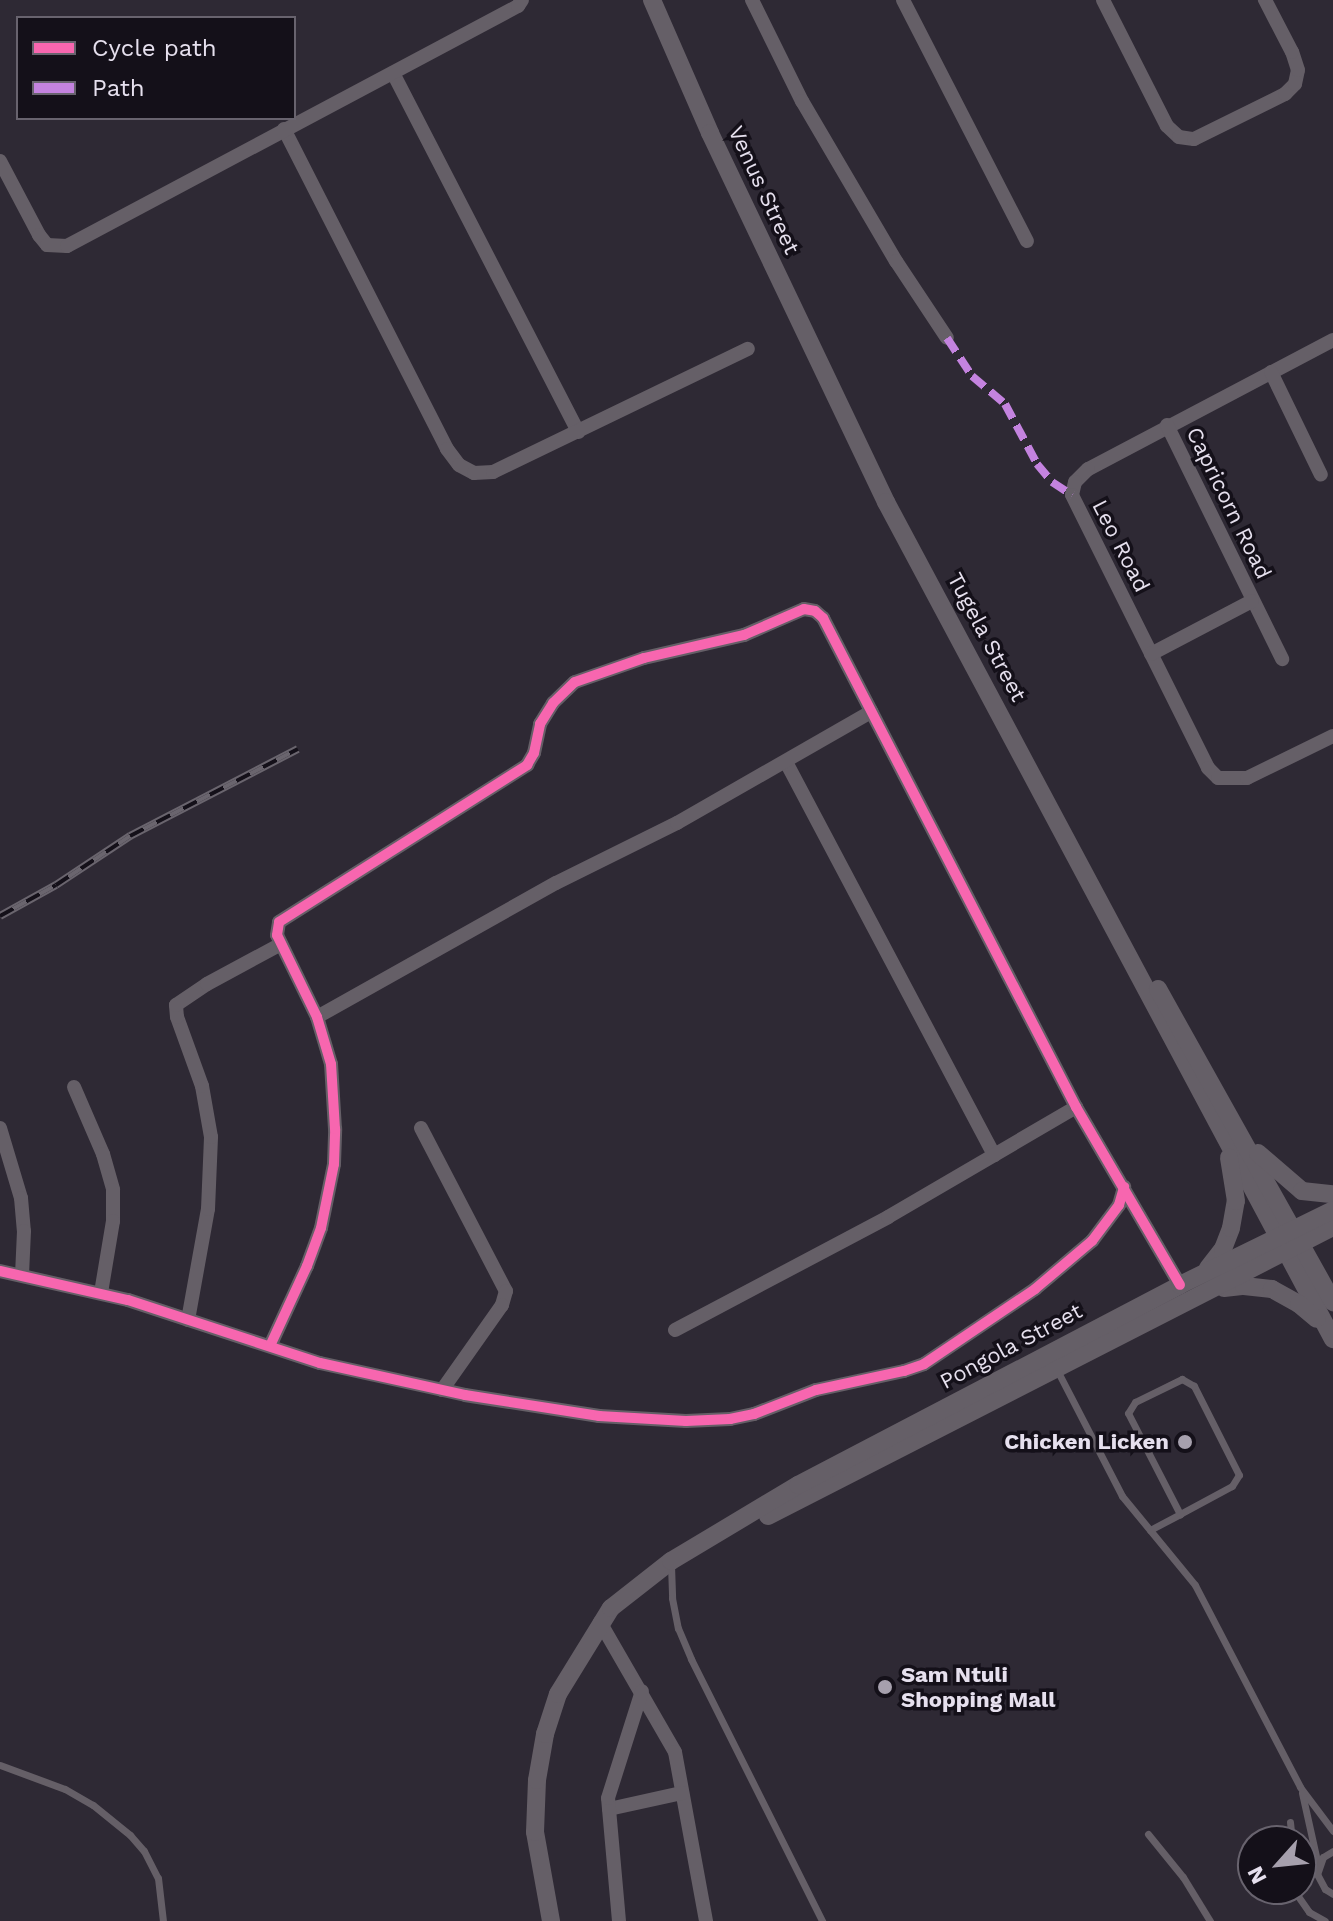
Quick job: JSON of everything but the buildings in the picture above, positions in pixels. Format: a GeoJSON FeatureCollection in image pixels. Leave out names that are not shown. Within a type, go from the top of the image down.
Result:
{"type":"FeatureCollection","features":[{"type":"Feature","properties":{"kind":"street"},"geometry":{"type":"LineString","coordinates":[[0,161],[39,235],[56,248],[79,242],[284,129],[518,6],[522,0]]}},
{"type":"Feature","properties":{"kind":"street","name":"Venus Street"},"geometry":{"type":"LineString","coordinates":[[652,0],[836,400]]}},
{"type":"Feature","properties":{"kind":"street"},"geometry":{"type":"LineString","coordinates":[[752,0],[802,101],[896,261],[947,338]]}},
{"type":"Feature","properties":{"kind":"street"},"geometry":{"type":"LineString","coordinates":[[903,0],[1027,241]]}},
{"type":"Feature","properties":{"kind":"street"},"geometry":{"type":"LineString","coordinates":[[1103,0],[1167,126],[1179,137],[1194,139],[1285,94],[1295,84],[1298,70],[1292,52],[1265,0]]}},
{"type":"Feature","properties":{"kind":"street"},"geometry":{"type":"LineString","coordinates":[[393,73],[578,432]]}},
{"type":"Feature","properties":{"kind":"street"},"geometry":{"type":"LineString","coordinates":[[284,129],[447,449],[459,465],[474,473],[493,472],[748,349]]}},
{"type":"Feature","properties":{"kind":"street","name":"Leo Road"},"geometry":{"type":"LineString","coordinates":[[1333,340],[1088,469],[1075,482],[1072,495],[1208,768],[1218,778],[1247,778],[1333,736]]}},
{"type":"Feature","properties":{"kind":"street"},"geometry":{"type":"LineString","coordinates":[[1271,372],[1321,475]]}},
{"type":"Feature","properties":{"kind":"street","name":"Tugela Street"},"geometry":{"type":"LineString","coordinates":[[836,400],[886,502],[1099,895],[1222,1133],[1289,1240],[1333,1302]]}},
{"type":"Feature","properties":{"kind":"street","name":"Capricorn Road"},"geometry":{"type":"LineString","coordinates":[[1167,425],[1282,659]]}},
{"type":"Feature","properties":{"kind":"street","name":"Capricorn Road"},"geometry":{"type":"LineString","coordinates":[[1151,654],[1252,601]]}},
{"type":"Feature","properties":{"kind":"street"},"geometry":{"type":"LineString","coordinates":[[270,1346],[321,1228],[334,1164],[331,1064],[317,1017],[276,929],[286,915],[527,765],[534,753],[540,724],[553,703],[575,682],[593,673],[672,650],[720,642],[804,609],[815,611],[823,618],[1076,1107],[1180,1285]]}},
{"type":"Feature","properties":{"kind":"street"},"geometry":{"type":"LineString","coordinates":[[317,1017],[556,883],[677,823],[871,712]]}},
{"type":"Feature","properties":{"kind":"street"},"geometry":{"type":"LineString","coordinates":[[786,762],[994,1155]]}},
{"type":"Feature","properties":{"kind":"street","name":"Tugela Street"},"geometry":{"type":"LineString","coordinates":[[1099,895],[1190,1040],[1243,1136],[1330,1334]]}},
{"type":"Feature","properties":{"kind":"street"},"geometry":{"type":"LineString","coordinates":[[188,1320],[208,1209],[211,1137],[202,1086],[177,1017],[176,1005],[207,984],[281,944]]}},
{"type":"Feature","properties":{"kind":"street"},"geometry":{"type":"LineString","coordinates":[[74,1087],[103,1154],[113,1190],[113,1221],[101,1293]]}},
{"type":"Feature","properties":{"kind":"street"},"geometry":{"type":"LineString","coordinates":[[675,1330],[888,1217],[1076,1107]]}},
{"type":"Feature","properties":{"kind":"street"},"geometry":{"type":"LineString","coordinates":[[0,1128],[21,1198],[22,1275]]}},
{"type":"Feature","properties":{"kind":"street"},"geometry":{"type":"LineString","coordinates":[[421,1128],[501,1276],[506,1291],[502,1305],[442,1390]]}},
{"type":"Feature","properties":{"kind":"street"},"geometry":{"type":"LineString","coordinates":[[1222,1133],[1236,1201],[1231,1228],[1207,1282],[1272,1289],[1299,1304],[1330,1334]]}},
{"type":"Feature","properties":{"kind":"street"},"geometry":{"type":"LineString","coordinates":[[1243,1136],[1302,1191],[1333,1194]]}},
{"type":"Feature","properties":{"kind":"street"},"geometry":{"type":"LineString","coordinates":[[0,1271],[101,1293],[320,1363],[442,1390],[599,1416],[686,1421],[744,1417],[816,1390],[924,1364],[1035,1289],[1065,1264],[1107,1224],[1124,1187]]}},
{"type":"Feature","properties":{"kind":"street","name":"Pongola Street"},"geometry":{"type":"LineString","coordinates":[[551,1921],[535,1832],[540,1765],[558,1694],[600,1622],[633,1589],[671,1561],[718,1535],[760,1520],[1053,1361],[1289,1240],[1333,1210]]}},
{"type":"Feature","properties":{"kind":"street","name":"Pongola Street"},"geometry":{"type":"LineString","coordinates":[[1289,1240],[1333,1227]]}},
{"type":"Feature","properties":{"kind":"street","name":"Pongola Street"},"geometry":{"type":"LineString","coordinates":[[1053,1361],[1180,1285],[1207,1282]]}},
{"type":"Feature","properties":{"kind":"street"},"geometry":{"type":"LineString","coordinates":[[600,1622],[675,1752],[706,1921]]}},
{"type":"Feature","properties":{"kind":"street"},"geometry":{"type":"LineString","coordinates":[[619,1921],[609,1809],[613,1773],[642,1691]]}},
{"type":"Feature","properties":{"kind":"street"},"geometry":{"type":"LineString","coordinates":[[609,1809],[682,1793]]}},
{"type":"Feature","properties":{"kind":"lane"},"geometry":{"type":"LineString","coordinates":[[1053,1361],[1122,1496],[1195,1585],[1300,1787],[1333,1831]]}},
{"type":"Feature","properties":{"kind":"lane"},"geometry":{"type":"LineString","coordinates":[[1150,1530],[1180,1514],[1232,1486],[1239,1475],[1194,1386],[1182,1379],[1135,1402],[1128,1413],[1180,1514]]}},
{"type":"Feature","properties":{"kind":"lane"},"geometry":{"type":"LineString","coordinates":[[671,1561],[675,1613],[691,1659],[822,1921]]}},
{"type":"Feature","properties":{"kind":"lane"},"geometry":{"type":"LineString","coordinates":[[0,1765],[74,1794],[130,1835],[144,1851],[158,1878],[163,1921]]}},
{"type":"Feature","properties":{"kind":"lane"},"geometry":{"type":"LineString","coordinates":[[1300,1787],[1319,1882],[1333,1894]]}},
{"type":"Feature","properties":{"kind":"lane"},"geometry":{"type":"LineString","coordinates":[[1148,1834],[1183,1877],[1210,1921]]}},
{"type":"Feature","properties":{"kind":"lane"},"geometry":{"type":"LineString","coordinates":[[1318,1865],[1333,1851]]}},
{"type":"Feature","properties":{"kind":"lane"},"geometry":{"type":"LineString","coordinates":[[1304,1905],[1309,1912],[1325,1921]]}},
{"type":"Feature","properties":{"kind":"railway"},"geometry":{"type":"LineString","coordinates":[[0,916],[56,885],[130,836],[298,749]]}},
{"type":"Feature","properties":{"kind":"marked path"},"geometry":{"type":"LineString","coordinates":[[947,338],[972,376],[1005,404],[1037,464],[1052,482],[1072,495]]}},
{"type":"Feature","properties":{"kind":"cycle path"},"geometry":{"type":"LineString","coordinates":[[270,1346],[321,1228],[334,1164],[335,1129],[331,1064],[317,1017],[277,935],[279,922],[527,765],[534,753],[540,724],[553,703],[575,682],[644,658],[744,635],[804,609],[815,611],[823,618],[1076,1107],[1180,1285]]}},
{"type":"Feature","properties":{"kind":"cycle path"},"geometry":{"type":"LineString","coordinates":[[0,1271],[128,1300],[320,1363],[465,1395],[599,1416],[686,1421],[730,1419],[754,1414],[816,1390],[924,1364],[1035,1289],[1092,1241],[1119,1205],[1124,1187]]}},
{"type":"Feature","properties":{"kind":"place","name":"Chicken Licken"},"geometry":{"type":"Point","coordinates":[1185,1442]}},
{"type":"Feature","properties":{"kind":"place","name":"Sam Ntuli Shopping Mall"},"geometry":{"type":"Point","coordinates":[885,1687]}}]}
